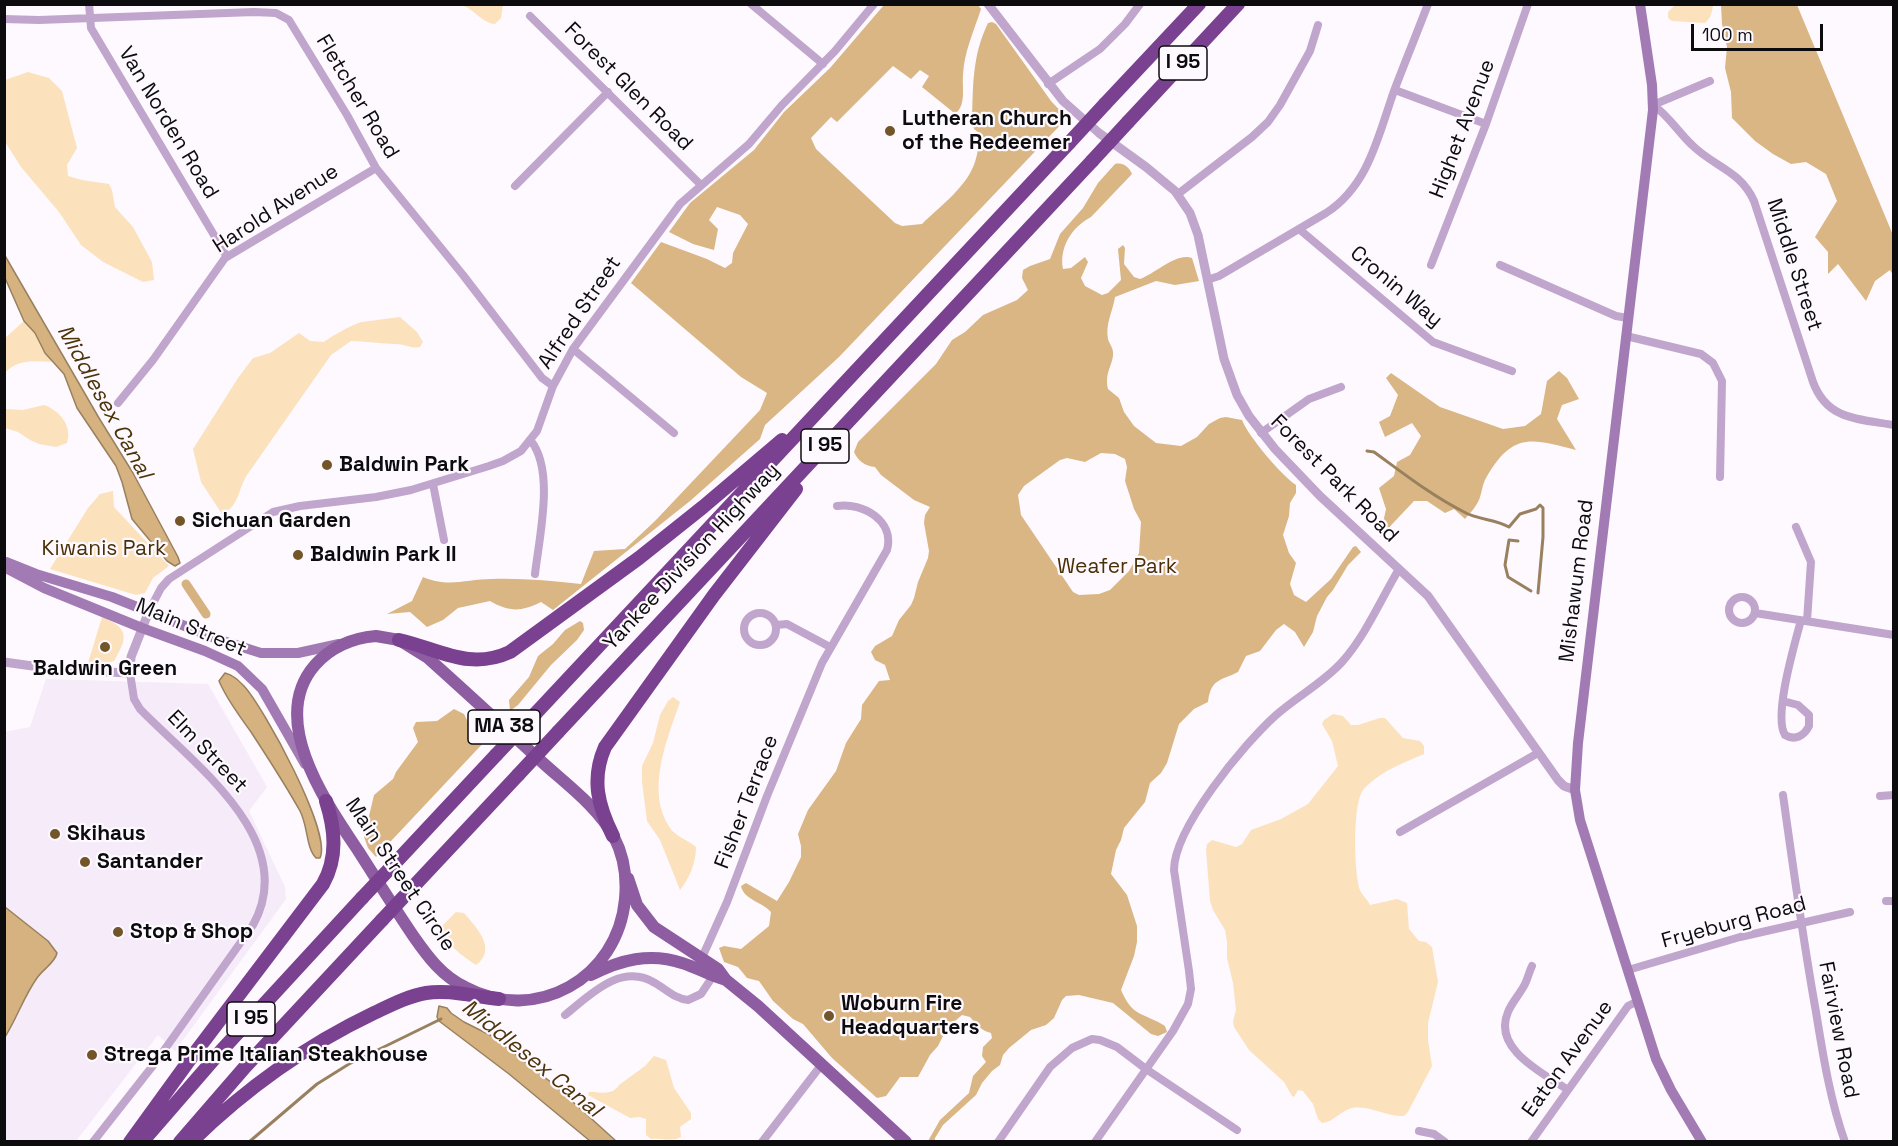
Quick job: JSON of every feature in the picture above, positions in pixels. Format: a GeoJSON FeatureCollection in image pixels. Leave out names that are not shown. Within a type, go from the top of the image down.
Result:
{"type":"FeatureCollection","features":[{"type":"Feature","properties":{"kind":"highway","name":"Yankee Division Highway"},"geometry":{"type":"LineString","coordinates":[[142,1142],[258,1011],[396,862],[1199,4]]}},
{"type":"Feature","properties":{"kind":"highway","name":"Yankee Division Highway"},"geometry":{"type":"LineString","coordinates":[[180,1142],[245,1067],[1238,4]]}},
{"type":"Feature","properties":{"kind":"highway"},"geometry":{"type":"LineString","coordinates":[[399,640],[454,658],[469,660],[489,659],[510,652],[665,538],[827,402]]}},
{"type":"Feature","properties":{"kind":"highway"},"geometry":{"type":"LineString","coordinates":[[613,836],[602,811],[597,788],[598,765],[609,739],[746,552],[854,416]]}},
{"type":"Feature","properties":{"kind":"highway"},"geometry":{"type":"LineString","coordinates":[[130,1142],[323,884],[330,869],[334,848],[332,817],[326,801]]}},
{"type":"Feature","properties":{"kind":"highway"},"geometry":{"type":"LineString","coordinates":[[191,1142],[235,1102],[294,1058],[384,1008],[426,993],[443,992],[499,999]]}},
{"type":"Feature","properties":{"kind":"main road","name":"Mishawum Road"},"geometry":{"type":"LineString","coordinates":[[1640,4],[1653,105],[1578,743],[1575,790],[1580,820],[1660,1069],[1702,1142]]}},
{"type":"Feature","properties":{"kind":"main road","name":"Main Street"},"geometry":{"type":"LineString","coordinates":[[4,561],[261,653],[298,653],[351,640]]}},
{"type":"Feature","properties":{"kind":"main road","name":"Main Street"},"geometry":{"type":"LineString","coordinates":[[4,567],[44,588],[218,656],[238,666],[266,694],[315,779]]}},
{"type":"Feature","properties":{"kind":"main road","name":"Main Street Circle"},"geometry":{"type":"LineString","coordinates":[[376,636],[399,640],[428,658],[462,688],[588,804],[613,836],[624,865],[624,908],[615,937],[609,950],[599,962],[571,986],[554,994],[520,1001],[499,999],[458,984],[440,969],[429,959],[326,801],[315,779],[299,734],[297,719],[298,699],[305,679],[316,664],[331,651],[351,640],[376,636]]}},
{"type":"Feature","properties":{"kind":"main road","name":"MA 38"},"geometry":{"type":"LineString","coordinates":[[624,865],[637,905],[657,930],[699,963],[726,980],[906,1142]]}},
{"type":"Feature","properties":{"kind":"main road","name":"MA 38"},"geometry":{"type":"LineString","coordinates":[[571,986],[609,966],[635,958],[665,958],[699,963]]}},
{"type":"Feature","properties":{"kind":"street","name":"Van Norden Road"},"geometry":{"type":"LineString","coordinates":[[89,4],[91,28],[227,257]]}},
{"type":"Feature","properties":{"kind":"street"},"geometry":{"type":"LineString","coordinates":[[751,4],[823,64]]}},
{"type":"Feature","properties":{"kind":"street","name":"Alfred Street"},"geometry":{"type":"LineString","coordinates":[[149,611],[161,588],[169,579],[273,512],[300,506],[387,496],[503,461],[520,451],[531,441],[540,426],[553,386],[573,349],[675,210],[700,184],[749,144],[782,105],[823,64],[874,4]]}},
{"type":"Feature","properties":{"kind":"street","name":"Forest Park Road"},"geometry":{"type":"LineString","coordinates":[[988,4],[1048,84],[1077,114],[1178,194],[1188,208],[1196,230],[1227,370],[1240,402],[1261,433],[1326,502],[1432,601],[1560,783],[1575,790]]}},
{"type":"Feature","properties":{"kind":"street"},"geometry":{"type":"LineString","coordinates":[[1048,84],[1100,49],[1125,24],[1140,4]]}},
{"type":"Feature","properties":{"kind":"street"},"geometry":{"type":"LineString","coordinates":[[1207,280],[1218,277],[1332,209],[1360,180],[1370,160],[1428,4]]}},
{"type":"Feature","properties":{"kind":"street","name":"Highet Avenue"},"geometry":{"type":"LineString","coordinates":[[1431,265],[1486,124],[1528,4]]}},
{"type":"Feature","properties":{"kind":"street","name":"Fletcher Road"},"geometry":{"type":"LineString","coordinates":[[4,19],[39,20],[254,12],[284,16],[291,23],[308,51],[376,168],[463,275],[537,372],[553,386]]}},
{"type":"Feature","properties":{"kind":"street","name":"Forest Glen Road"},"geometry":{"type":"LineString","coordinates":[[530,16],[700,184]]}},
{"type":"Feature","properties":{"kind":"street"},"geometry":{"type":"LineString","coordinates":[[1178,194],[1268,122],[1310,51],[1318,26]]}},
{"type":"Feature","properties":{"kind":"street"},"geometry":{"type":"LineString","coordinates":[[1653,105],[1710,81]]}},
{"type":"Feature","properties":{"kind":"street"},"geometry":{"type":"LineString","coordinates":[[1395,90],[1486,124]]}},
{"type":"Feature","properties":{"kind":"street"},"geometry":{"type":"LineString","coordinates":[[515,186],[608,92]]}},
{"type":"Feature","properties":{"kind":"street","name":"Middle Street"},"geometry":{"type":"LineString","coordinates":[[1653,105],[1666,114],[1694,147],[1735,174],[1748,189],[1754,201],[1813,382],[1821,399],[1841,415],[1893,425]]}},
{"type":"Feature","properties":{"kind":"street","name":"Harold Avenue"},"geometry":{"type":"LineString","coordinates":[[118,403],[153,360],[205,284],[227,257],[376,168]]}},
{"type":"Feature","properties":{"kind":"street","name":"Cronin Way"},"geometry":{"type":"LineString","coordinates":[[1299,229],[1433,342],[1512,371]]}},
{"type":"Feature","properties":{"kind":"street"},"geometry":{"type":"LineString","coordinates":[[1500,265],[1614,316],[1628,318]]}},
{"type":"Feature","properties":{"kind":"street"},"geometry":{"type":"LineString","coordinates":[[1626,336],[1695,352],[1707,358],[1716,367],[1722,378],[1723,395],[1720,477]]}},
{"type":"Feature","properties":{"kind":"street"},"geometry":{"type":"LineString","coordinates":[[573,349],[674,433]]}},
{"type":"Feature","properties":{"kind":"street"},"geometry":{"type":"LineString","coordinates":[[1261,433],[1309,399],[1341,387]]}},
{"type":"Feature","properties":{"kind":"street"},"geometry":{"type":"LineString","coordinates":[[531,441],[539,454],[543,476],[541,525],[535,574]]}},
{"type":"Feature","properties":{"kind":"street"},"geometry":{"type":"LineString","coordinates":[[432,484],[444,540]]}},
{"type":"Feature","properties":{"kind":"street","name":"Fisher Terrace"},"geometry":{"type":"LineString","coordinates":[[699,963],[731,892],[785,751],[830,647],[882,560],[889,541],[887,529],[879,519],[855,507],[837,506]]}},
{"type":"Feature","properties":{"kind":"street"},"geometry":{"type":"LineString","coordinates":[[1783,701],[1798,705],[1809,715],[1809,726],[1802,735],[1790,737],[1783,733],[1781,722],[1783,701],[1804,620],[1811,564],[1796,527]]}},
{"type":"Feature","properties":{"kind":"street"},"geometry":{"type":"LineString","coordinates":[[1095,1142],[1183,1016],[1190,997],[1190,971],[1174,870],[1174,857],[1181,840],[1219,781],[1256,735],[1276,715],[1318,683],[1343,660],[1374,613],[1399,568]]}},
{"type":"Feature","properties":{"kind":"street","name":"Elm Street"},"geometry":{"type":"LineString","coordinates":[[93,1142],[170,1043],[253,926],[263,903],[265,878],[256,845],[237,808],[218,784],[140,709],[134,699],[130,673],[131,657],[149,611]]}},
{"type":"Feature","properties":{"kind":"street"},"geometry":{"type":"LineString","coordinates":[[1755,613],[1893,635]]}},
{"type":"Feature","properties":{"kind":"street"},"geometry":{"type":"LineString","coordinates":[[756,614],[769,615],[776,625],[774,638],[764,645],[752,643],[745,633],[747,621],[756,614]]}},
{"type":"Feature","properties":{"kind":"street"},"geometry":{"type":"LineString","coordinates":[[776,625],[788,625],[830,647]]}},
{"type":"Feature","properties":{"kind":"street"},"geometry":{"type":"LineString","coordinates":[[4,662],[61,670],[130,673]]}},
{"type":"Feature","properties":{"kind":"street"},"geometry":{"type":"LineString","coordinates":[[1400,832],[1538,753]]}},
{"type":"Feature","properties":{"kind":"street","name":"Fairview Road"},"geometry":{"type":"LineString","coordinates":[[1783,795],[1801,923],[1831,1092],[1845,1142]]}},
{"type":"Feature","properties":{"kind":"street"},"geometry":{"type":"LineString","coordinates":[[1880,796],[1893,795]]}},
{"type":"Feature","properties":{"kind":"street","name":"Fryeburg Road"},"geometry":{"type":"LineString","coordinates":[[1628,970],[1717,943],[1850,912]]}},
{"type":"Feature","properties":{"kind":"street"},"geometry":{"type":"LineString","coordinates":[[1532,966],[1525,984],[1508,1013],[1504,1028],[1506,1035],[1510,1045],[1520,1055],[1568,1090]]}},
{"type":"Feature","properties":{"kind":"street"},"geometry":{"type":"LineString","coordinates":[[565,1015],[602,986],[616,979],[632,975],[642,977],[688,1000],[701,994],[716,973]]}},
{"type":"Feature","properties":{"kind":"street","name":"Eaton Avenue"},"geometry":{"type":"LineString","coordinates":[[1531,1142],[1628,1006],[1638,1001]]}},
{"type":"Feature","properties":{"kind":"street"},"geometry":{"type":"LineString","coordinates":[[998,1142],[1050,1067],[1081,1042],[1095,1039],[1110,1043],[1237,1130]]}},
{"type":"Feature","properties":{"kind":"street"},"geometry":{"type":"LineString","coordinates":[[762,1142],[822,1064]]}},
{"type":"Feature","properties":{"kind":"street"},"geometry":{"type":"LineString","coordinates":[[1419,1131],[1434,1134],[1445,1142]]}},
{"type":"Feature","properties":{"kind":"shaded area"},"geometry":{"type":"Polygon","coordinates":[[[884,5],[978,5],[981,9],[965,58],[963,100],[957,112],[953,112],[922,87],[929,76],[920,70],[911,79],[893,66],[837,122],[831,117],[811,138],[816,149],[895,223],[902,226],[922,224],[952,196],[971,171],[977,155],[980,134],[974,129],[972,123],[974,72],[979,47],[988,23],[996,24],[1051,101],[1067,118],[839,357],[765,425],[760,439],[690,501],[553,610],[541,602],[527,608],[509,609],[490,601],[458,608],[443,620],[427,627],[410,612],[387,614],[412,601],[423,577],[441,582],[503,579],[581,584],[594,551],[625,549],[655,521],[760,410],[767,393],[741,377],[631,283],[661,242],[725,268],[732,263],[733,253],[748,224],[740,215],[717,207],[709,220],[718,229],[714,250],[693,244],[669,232],[690,203],[754,150],[784,112],[830,68],[884,5]]]}},
{"type":"Feature","properties":{"kind":"shaded area"},"geometry":{"type":"Polygon","coordinates":[[[1721,5],[1797,5],[1893,235],[1893,275],[1890,270],[1875,281],[1866,301],[1838,264],[1828,274],[1828,252],[1815,237],[1837,201],[1826,174],[1806,162],[1791,164],[1773,154],[1755,141],[1732,118],[1731,92],[1725,68],[1727,47],[1721,5]]]}},
{"type":"Feature","properties":{"kind":"shaded area","name":"Weafer Park"},"geometry":{"type":"Polygon","coordinates":[[[1115,164],[1125,166],[1132,174],[1068,238],[1063,253],[1063,269],[1071,268],[1085,257],[1088,262],[1081,278],[1085,286],[1102,295],[1108,293],[1121,280],[1118,249],[1123,245],[1125,248],[1124,264],[1134,277],[1140,279],[1173,260],[1186,257],[1192,258],[1199,281],[1175,285],[1156,281],[1115,297],[1108,328],[1108,339],[1113,352],[1107,383],[1108,389],[1119,398],[1124,412],[1134,426],[1156,443],[1181,446],[1197,437],[1209,424],[1220,418],[1242,420],[1266,455],[1296,485],[1296,493],[1290,503],[1289,516],[1283,535],[1289,553],[1296,563],[1290,584],[1294,595],[1306,602],[1331,579],[1353,547],[1356,546],[1361,552],[1348,565],[1327,597],[1317,616],[1313,632],[1304,647],[1295,632],[1284,624],[1276,630],[1260,651],[1246,656],[1238,672],[1214,684],[1208,702],[1194,709],[1179,724],[1167,763],[1161,773],[1150,783],[1145,802],[1124,828],[1111,874],[1127,895],[1137,926],[1137,942],[1121,990],[1134,1010],[1165,1026],[1167,1032],[1158,1036],[1151,1034],[1113,1003],[1079,995],[1066,996],[1054,1018],[1046,1025],[1031,1030],[1009,1048],[1003,1055],[1000,1065],[982,1083],[976,1095],[943,1125],[935,1141],[928,1141],[940,1120],[969,1093],[973,1076],[986,1062],[982,1056],[983,1047],[992,1038],[991,1033],[982,1029],[970,1017],[962,1015],[947,1028],[918,1077],[900,1077],[886,1096],[877,1098],[832,1058],[803,1024],[793,1019],[773,1001],[759,981],[747,978],[738,967],[724,962],[719,948],[724,946],[741,949],[769,926],[771,912],[749,897],[741,886],[746,883],[777,901],[789,882],[801,857],[798,834],[808,810],[836,771],[846,743],[861,719],[862,705],[879,681],[890,680],[885,665],[875,660],[871,652],[875,646],[892,636],[899,620],[911,605],[928,558],[924,523],[925,515],[930,507],[914,500],[881,475],[875,467],[860,460],[854,452],[858,442],[936,364],[952,340],[965,332],[983,315],[1017,300],[1028,290],[1022,278],[1023,270],[1050,259],[1060,234],[1083,208],[1098,183],[1115,164]],[[1101,453],[1085,462],[1067,458],[1060,460],[1024,486],[1018,495],[1021,515],[1073,592],[1079,595],[1099,594],[1110,590],[1129,571],[1139,553],[1141,522],[1125,481],[1127,467],[1125,459],[1115,454],[1101,453]]]}},
{"type":"Feature","properties":{"kind":"shaded area","name":"Middlesex Canal"},"geometry":{"type":"Polygon","coordinates":[[[4,254],[133,473],[178,557],[180,563],[175,566],[167,561],[132,519],[116,466],[77,408],[64,374],[45,353],[35,333],[24,321],[5,278],[4,254]]]}},
{"type":"Feature","properties":{"kind":"shaded area"},"geometry":{"type":"Polygon","coordinates":[[[1559,371],[1567,378],[1579,399],[1562,405],[1557,419],[1576,450],[1535,441],[1514,446],[1495,463],[1485,481],[1478,503],[1465,519],[1454,509],[1445,513],[1427,501],[1414,501],[1380,537],[1386,509],[1379,488],[1394,476],[1397,462],[1410,455],[1421,436],[1412,423],[1385,437],[1379,422],[1390,416],[1398,395],[1386,378],[1391,373],[1440,407],[1503,429],[1525,426],[1541,414],[1547,381],[1559,371]]]}},
{"type":"Feature","properties":{"kind":"shaded area"},"geometry":{"type":"Polygon","coordinates":[[[580,621],[583,623],[584,630],[577,640],[510,711],[509,700],[529,677],[538,656],[565,630],[580,621]]]}},
{"type":"Feature","properties":{"kind":"shaded area"},"geometry":{"type":"Polygon","coordinates":[[[225,673],[233,676],[244,686],[266,718],[294,770],[316,823],[321,844],[320,858],[316,858],[310,849],[303,817],[294,801],[222,688],[219,681],[225,673]]]}},
{"type":"Feature","properties":{"kind":"shaded area"},"geometry":{"type":"Polygon","coordinates":[[[46,679],[208,684],[267,787],[249,811],[285,887],[286,899],[175,1051],[158,1035],[76,1141],[5,1141],[4,732],[30,727],[46,679]]]}},
{"type":"Feature","properties":{"kind":"shaded area"},"geometry":{"type":"Polygon","coordinates":[[[454,709],[464,714],[469,724],[483,729],[487,739],[376,857],[368,848],[364,837],[374,795],[393,779],[418,742],[413,728],[416,722],[437,721],[454,709]]]}},
{"type":"Feature","properties":{"kind":"shaded area"},"geometry":{"type":"Polygon","coordinates":[[[5,907],[48,941],[57,953],[54,960],[32,985],[5,1037],[5,907]]]}},
{"type":"Feature","properties":{"kind":"shaded area","name":"Middlesex Canal"},"geometry":{"type":"Polygon","coordinates":[[[439,1006],[447,1008],[464,1022],[492,1036],[552,1083],[616,1141],[590,1141],[509,1074],[439,1021],[437,1017],[439,1006]]]}},
{"type":"Feature","properties":{"kind":"green space"},"geometry":{"type":"Polygon","coordinates":[[[462,5],[503,5],[501,18],[495,24],[490,23],[462,5]]]}},
{"type":"Feature","properties":{"kind":"green space"},"geometry":{"type":"Polygon","coordinates":[[[1675,5],[1713,5],[1710,17],[1705,23],[1672,21],[1668,18],[1668,12],[1675,5]]]}},
{"type":"Feature","properties":{"kind":"green space"},"geometry":{"type":"Polygon","coordinates":[[[28,72],[49,78],[62,91],[77,148],[67,165],[68,176],[109,184],[115,207],[133,227],[152,262],[154,280],[143,282],[103,262],[81,245],[59,212],[21,167],[4,140],[5,80],[28,72]]]}},
{"type":"Feature","properties":{"kind":"green space"},"geometry":{"type":"Polygon","coordinates":[[[400,317],[417,332],[423,342],[420,347],[351,341],[331,355],[247,475],[232,507],[222,514],[201,482],[193,449],[253,358],[270,353],[299,333],[310,341],[324,342],[359,323],[400,317]]]}},
{"type":"Feature","properties":{"kind":"green space"},"geometry":{"type":"Polygon","coordinates":[[[24,321],[35,333],[52,362],[21,363],[5,373],[5,338],[24,321]]]}},
{"type":"Feature","properties":{"kind":"green space"},"geometry":{"type":"Polygon","coordinates":[[[44,405],[50,407],[63,420],[68,431],[67,443],[56,447],[39,444],[18,432],[5,428],[5,409],[23,410],[44,405]]]}},
{"type":"Feature","properties":{"kind":"green space","name":"Kiwanis Park"},"geometry":{"type":"Polygon","coordinates":[[[113,491],[114,507],[169,566],[153,578],[145,593],[136,595],[50,569],[88,508],[100,494],[113,491]]]}},
{"type":"Feature","properties":{"kind":"green space"},"geometry":{"type":"Polygon","coordinates":[[[102,617],[121,629],[124,639],[114,661],[88,663],[102,617]]]}},
{"type":"Feature","properties":{"kind":"green space"},"geometry":{"type":"Polygon","coordinates":[[[673,697],[680,702],[661,765],[659,798],[670,828],[696,847],[692,870],[680,890],[660,840],[647,821],[642,782],[642,766],[653,743],[660,715],[673,697]]]}},
{"type":"Feature","properties":{"kind":"green space"},"geometry":{"type":"Polygon","coordinates":[[[1333,714],[1343,716],[1351,725],[1385,718],[1403,738],[1420,741],[1424,746],[1424,754],[1385,772],[1364,789],[1357,808],[1355,854],[1360,890],[1370,905],[1397,899],[1407,903],[1409,929],[1419,941],[1426,942],[1432,947],[1438,982],[1428,1023],[1432,1066],[1408,1112],[1404,1116],[1397,1116],[1365,1108],[1352,1108],[1322,1123],[1318,1119],[1313,1104],[1303,1091],[1298,1090],[1294,1097],[1292,1096],[1284,1082],[1249,1050],[1234,1027],[1236,1010],[1227,958],[1227,942],[1225,930],[1210,901],[1206,850],[1207,844],[1212,840],[1236,847],[1242,844],[1251,830],[1281,819],[1308,804],[1338,766],[1332,741],[1322,724],[1333,714]]]}},
{"type":"Feature","properties":{"kind":"green space"},"geometry":{"type":"Polygon","coordinates":[[[456,912],[464,913],[483,938],[485,952],[476,965],[454,948],[446,938],[443,925],[456,912]]]}},
{"type":"Feature","properties":{"kind":"green space"},"geometry":{"type":"Polygon","coordinates":[[[654,1056],[666,1060],[674,1088],[691,1113],[691,1119],[680,1127],[681,1137],[671,1140],[651,1139],[646,1135],[646,1119],[630,1118],[588,1095],[589,1092],[605,1093],[616,1089],[654,1056]]]}},
{"type":"Feature","properties":{"kind":"waterway"},"geometry":{"type":"LineString","coordinates":[[1367,451],[1374,452],[1441,499],[1475,517],[1509,527],[1520,514],[1536,509],[1540,505],[1543,508],[1543,537],[1538,593]]}},
{"type":"Feature","properties":{"kind":"waterway"},"geometry":{"type":"LineString","coordinates":[[1518,541],[1509,540],[1505,565],[1508,577],[1531,591]]}},
{"type":"Feature","properties":{"kind":"waterway","name":"Middlesex Canal"},"geometry":{"type":"LineString","coordinates":[[186,584],[206,614]]}},
{"type":"Feature","properties":{"kind":"waterway"},"geometry":{"type":"LineString","coordinates":[[249,1142],[317,1084],[349,1064],[441,1019]]}},
{"type":"Feature","properties":{"kind":"place","name":"Lutheran Church of the Redeemer"},"geometry":{"type":"Point","coordinates":[890,131]}},
{"type":"Feature","properties":{"kind":"place","name":"Baldwin Park"},"geometry":{"type":"Point","coordinates":[327,465]}},
{"type":"Feature","properties":{"kind":"place","name":"Sichuan Garden"},"geometry":{"type":"Point","coordinates":[180,521]}},
{"type":"Feature","properties":{"kind":"place","name":"Baldwin Park II"},"geometry":{"type":"Point","coordinates":[298,555]}},
{"type":"Feature","properties":{"kind":"place","name":"Baldwin Green"},"geometry":{"type":"Point","coordinates":[105,647]}},
{"type":"Feature","properties":{"kind":"place","name":"Skihaus"},"geometry":{"type":"Point","coordinates":[55,834]}},
{"type":"Feature","properties":{"kind":"place","name":"Santander"},"geometry":{"type":"Point","coordinates":[85,862]}},
{"type":"Feature","properties":{"kind":"place","name":"Stop & Shop"},"geometry":{"type":"Point","coordinates":[118,932]}},
{"type":"Feature","properties":{"kind":"place","name":"Woburn Fire Headquarters"},"geometry":{"type":"Point","coordinates":[829,1016]}},
{"type":"Feature","properties":{"kind":"place","name":"Strega Prime Italian Steakhouse"},"geometry":{"type":"Point","coordinates":[92,1055]}}]}
